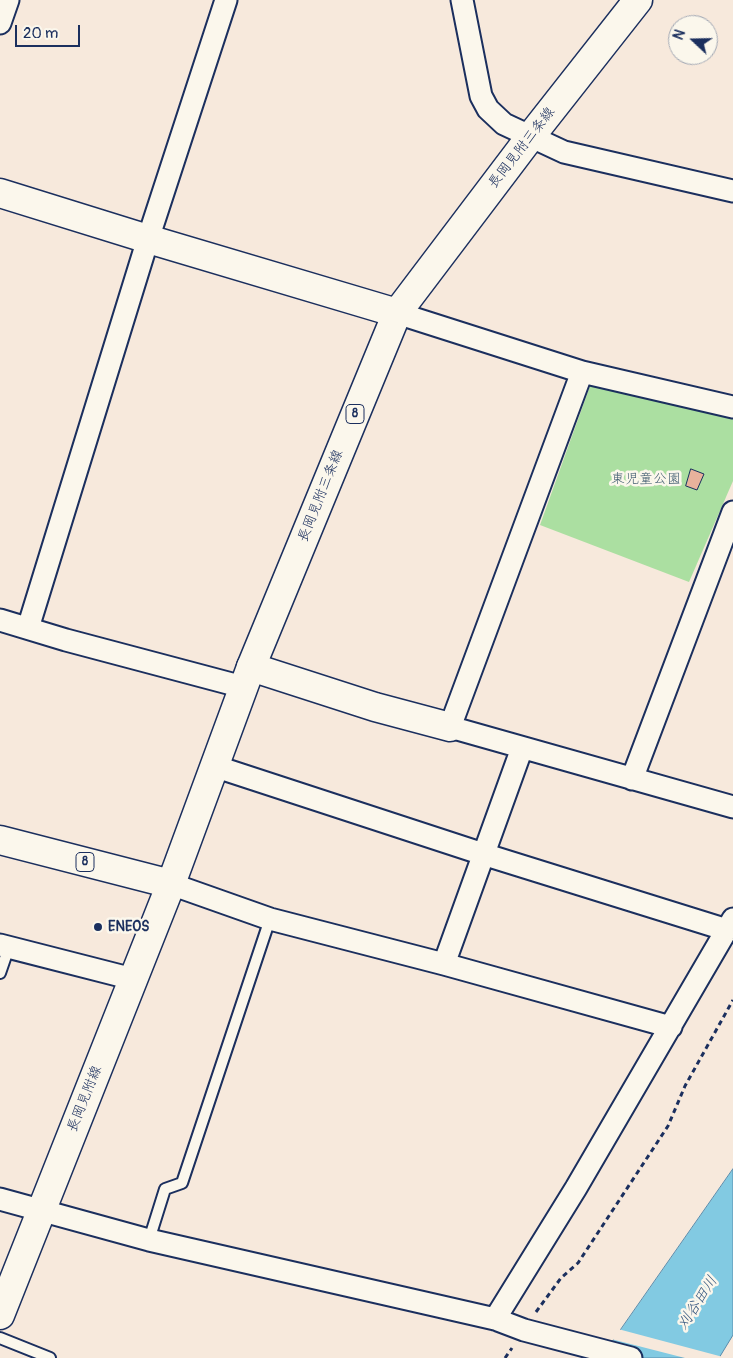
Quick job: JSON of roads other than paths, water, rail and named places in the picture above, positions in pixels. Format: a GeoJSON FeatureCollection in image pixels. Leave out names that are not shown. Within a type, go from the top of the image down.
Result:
{"type":"FeatureCollection","features":[{"type":"Feature","properties":{"kind":"main road","name":"長岡見附三条線"},"geometry":{"type":"LineString","coordinates":[[171,884],[247,677],[397,313],[531,136],[638,0]]}},
{"type":"Feature","properties":{"kind":"main road"},"geometry":{"type":"LineString","coordinates":[[0,192],[148,239],[397,313]]}},
{"type":"Feature","properties":{"kind":"main road"},"geometry":{"type":"LineString","coordinates":[[247,677],[450,727]]}},
{"type":"Feature","properties":{"kind":"main road","name":"8"},"geometry":{"type":"LineString","coordinates":[[0,840],[171,884]]}},
{"type":"Feature","properties":{"kind":"main road","name":"長岡見附線"},"geometry":{"type":"LineString","coordinates":[[0,1314],[171,884]]}},
{"type":"Feature","properties":{"kind":"street"},"geometry":{"type":"LineString","coordinates":[[0,23],[8,0]]}},
{"type":"Feature","properties":{"kind":"street"},"geometry":{"type":"LineString","coordinates":[[28,628],[148,239],[226,0]]}},
{"type":"Feature","properties":{"kind":"street"},"geometry":{"type":"LineString","coordinates":[[462,0],[481,96],[488,110],[504,124],[564,152],[733,191]]}},
{"type":"Feature","properties":{"kind":"street"},"geometry":{"type":"LineString","coordinates":[[397,313],[582,372],[733,407]]}},
{"type":"Feature","properties":{"kind":"street"},"geometry":{"type":"LineString","coordinates":[[582,372],[450,727],[733,808]]}},
{"type":"Feature","properties":{"kind":"street"},"geometry":{"type":"LineString","coordinates":[[632,779],[733,512]]}},
{"type":"Feature","properties":{"kind":"street"},"geometry":{"type":"LineString","coordinates":[[0,620],[66,640],[247,677]]}},
{"type":"Feature","properties":{"kind":"street"},"geometry":{"type":"LineString","coordinates":[[444,964],[522,748]]}},
{"type":"Feature","properties":{"kind":"street"},"geometry":{"type":"LineString","coordinates":[[214,766],[483,854],[730,925],[576,1188],[495,1319]]}},
{"type":"Feature","properties":{"kind":"street"},"geometry":{"type":"LineString","coordinates":[[171,884],[270,918],[671,1027]]}},
{"type":"Feature","properties":{"kind":"street"},"geometry":{"type":"LineString","coordinates":[[5,946],[132,979]]}},
{"type":"Feature","properties":{"kind":"street"},"geometry":{"type":"LineString","coordinates":[[0,1199],[149,1240],[495,1319],[527,1331],[631,1358]]}},
{"type":"Feature","properties":{"kind":"lane"},"geometry":{"type":"LineString","coordinates":[[149,1240],[165,1189],[182,1184],[270,918]]}},
{"type":"Feature","properties":{"kind":"lane"},"geometry":{"type":"LineString","coordinates":[[0,973],[5,946]]}},
{"type":"Feature","properties":{"kind":"lane"},"geometry":{"type":"LineString","coordinates":[[0,1338],[50,1358]]}},
{"type":"Feature","properties":{"kind":"water","name":"刈谷田川"},"geometry":{"type":"Polygon","coordinates":[[[733,1169],[733,1335],[719,1358],[601,1358],[733,1169]]]}},
{"type":"Feature","properties":{"kind":"place","name":"ENEOS"},"geometry":{"type":"Point","coordinates":[98,927]}},
{"type":"Feature","properties":{"kind":"park label","name":"東児童公園"},"geometry":{"type":"Point","coordinates":[646,479]}}]}
